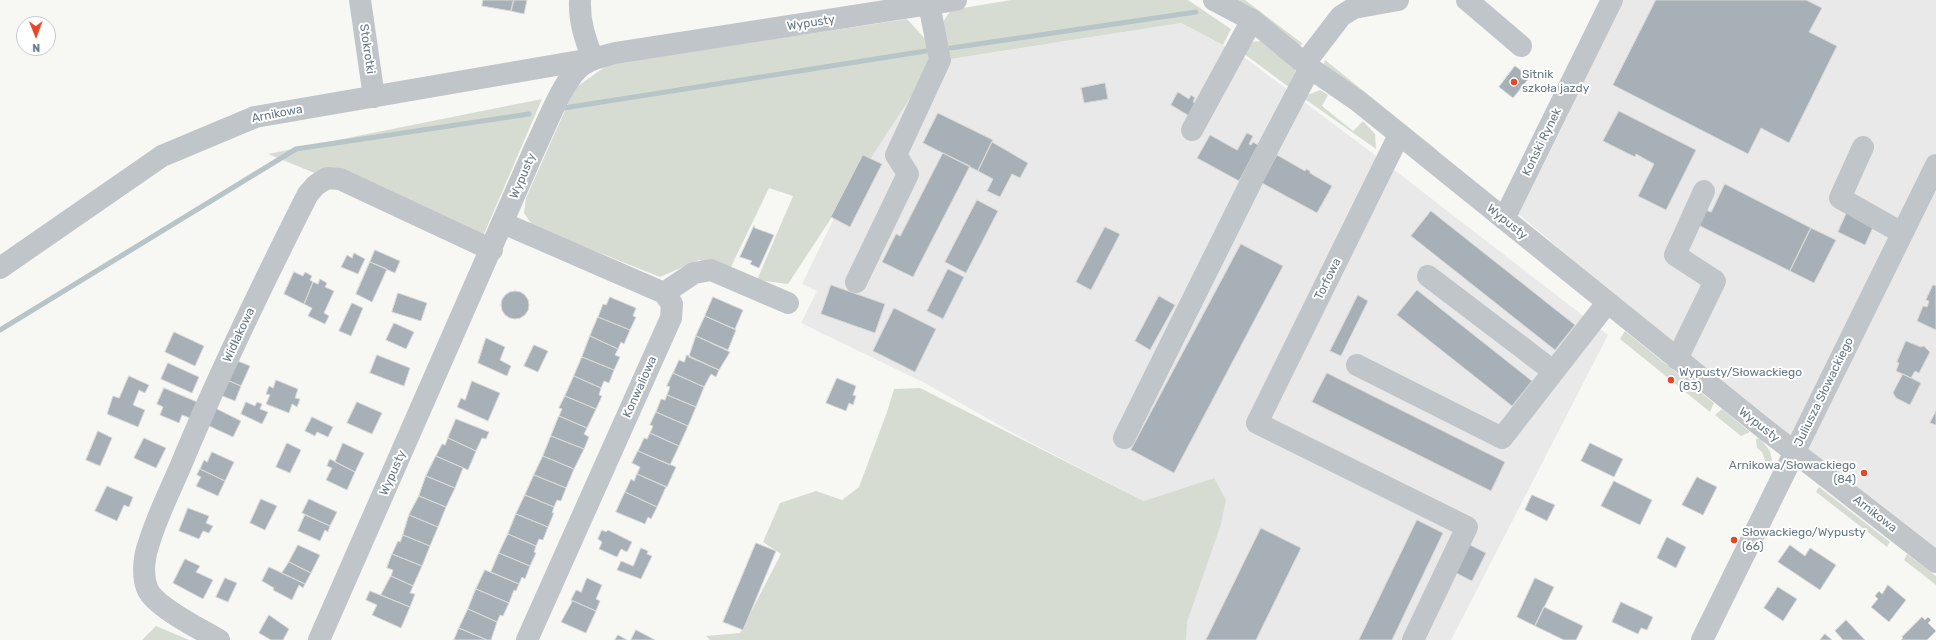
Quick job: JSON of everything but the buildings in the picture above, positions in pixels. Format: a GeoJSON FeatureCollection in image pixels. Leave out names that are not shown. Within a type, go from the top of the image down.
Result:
{"type":"FeatureCollection","features":[{"type":"Feature","properties":{"kind":"street","name":"Stokrotki"},"geometry":{"type":"LineString","coordinates":[[360,0],[374,97]]}},
{"type":"Feature","properties":{"kind":"street"},"geometry":{"type":"LineString","coordinates":[[580,0],[579,13],[584,38],[593,59]]}},
{"type":"Feature","properties":{"kind":"street","name":"Wypusty"},"geometry":{"type":"LineString","coordinates":[[319,640],[492,250],[535,148],[568,80],[582,65],[593,59],[616,53],[907,4],[929,4],[956,0]]}},
{"type":"Feature","properties":{"kind":"street","name":"Wypusty"},"geometry":{"type":"LineString","coordinates":[[1214,0],[1252,20],[1307,65],[1358,102],[1607,303],[1795,452]]}},
{"type":"Feature","properties":{"kind":"street"},"geometry":{"type":"LineString","coordinates":[[1124,438],[1268,148],[1307,65],[1340,16],[1354,8],[1398,0]]}},
{"type":"Feature","properties":{"kind":"street"},"geometry":{"type":"LineString","coordinates":[[1467,0],[1521,46]]}},
{"type":"Feature","properties":{"kind":"street","name":"Koński Rynek"},"geometry":{"type":"LineString","coordinates":[[1504,219],[1612,0]]}},
{"type":"Feature","properties":{"kind":"street"},"geometry":{"type":"LineString","coordinates":[[856,282],[908,174],[896,155],[940,60],[929,4]]}},
{"type":"Feature","properties":{"kind":"street"},"geometry":{"type":"LineString","coordinates":[[1192,130],[1252,20]]}},
{"type":"Feature","properties":{"kind":"street","name":"Arnikowa"},"geometry":{"type":"LineString","coordinates":[[0,268],[162,156],[255,117],[593,59]]}},
{"type":"Feature","properties":{"kind":"street","name":"Torfowa"},"geometry":{"type":"LineString","coordinates":[[1399,135],[1257,424],[1467,527],[1413,640]]}},
{"type":"Feature","properties":{"kind":"street"},"geometry":{"type":"LineString","coordinates":[[1863,147],[1840,198],[1902,233]]}},
{"type":"Feature","properties":{"kind":"street","name":"Juliusza Słowackiego"},"geometry":{"type":"LineString","coordinates":[[1702,640],[1936,165]]}},
{"type":"Feature","properties":{"kind":"street","name":"Widłakowa"},"geometry":{"type":"LineString","coordinates":[[219,640],[186,622],[162,605],[147,589],[144,569],[148,544],[197,426],[253,303],[308,194],[316,185],[327,178],[340,179],[492,250]]}},
{"type":"Feature","properties":{"kind":"street"},"geometry":{"type":"LineString","coordinates":[[1677,359],[1714,281],[1675,255],[1704,191]]}},
{"type":"Feature","properties":{"kind":"street"},"geometry":{"type":"LineString","coordinates":[[503,223],[664,293],[694,273],[711,270],[788,303]]}},
{"type":"Feature","properties":{"kind":"street"},"geometry":{"type":"LineString","coordinates":[[1428,276],[1553,371]]}},
{"type":"Feature","properties":{"kind":"street","name":"Konwaliowa"},"geometry":{"type":"LineString","coordinates":[[527,640],[671,318],[672,304],[664,293]]}},
{"type":"Feature","properties":{"kind":"street"},"geometry":{"type":"LineString","coordinates":[[1357,365],[1502,438],[1607,303]]}},
{"type":"Feature","properties":{"kind":"street","name":"Arnikowa"},"geometry":{"type":"LineString","coordinates":[[1795,452],[1936,562]]}},
{"type":"Feature","properties":{"kind":"shaded area"},"geometry":{"type":"Polygon","coordinates":[[[1011,0],[1188,0],[1231,29],[1223,45],[1181,23],[951,59],[940,26],[951,10],[1011,0]]]}},
{"type":"Feature","properties":{"kind":"shaded area"},"geometry":{"type":"Polygon","coordinates":[[[1230,0],[1245,0],[1303,44],[1298,46],[1230,0]]]}},
{"type":"Feature","properties":{"kind":"shaded area"},"geometry":{"type":"Polygon","coordinates":[[[1613,0],[1936,0],[1936,550],[1629,308],[1508,205],[1613,0]]]}},
{"type":"Feature","properties":{"kind":"shaded area"},"geometry":{"type":"Polygon","coordinates":[[[907,19],[928,42],[929,69],[788,284],[757,280],[793,196],[769,188],[730,269],[699,260],[660,277],[533,226],[524,213],[526,198],[575,88],[609,64],[907,19]]]}},
{"type":"Feature","properties":{"kind":"shaded area"},"geometry":{"type":"Polygon","coordinates":[[[1181,23],[1241,55],[1371,152],[1608,335],[1451,640],[1137,640],[1214,478],[1144,501],[1024,439],[925,383],[801,323],[817,291],[802,284],[908,66],[1181,23]]]}},
{"type":"Feature","properties":{"kind":"shaded area"},"geometry":{"type":"Polygon","coordinates":[[[1260,41],[1295,68],[1296,76],[1290,88],[1243,53],[1251,42],[1260,41]]]}},
{"type":"Feature","properties":{"kind":"shaded area"},"geometry":{"type":"Polygon","coordinates":[[[1325,60],[1437,150],[1437,158],[1323,66],[1325,60]]]}},
{"type":"Feature","properties":{"kind":"shaded area"},"geometry":{"type":"Polygon","coordinates":[[[1320,90],[1328,95],[1322,106],[1353,131],[1363,121],[1375,134],[1376,149],[1302,97],[1320,90]]]}},
{"type":"Feature","properties":{"kind":"shaded area"},"geometry":{"type":"Polygon","coordinates":[[[542,99],[481,241],[268,154],[542,99]]]}},
{"type":"Feature","properties":{"kind":"shaded area"},"geometry":{"type":"Polygon","coordinates":[[[1625,331],[1714,403],[1710,412],[1620,339],[1625,331]]]}},
{"type":"Feature","properties":{"kind":"shaded area"},"geometry":{"type":"Polygon","coordinates":[[[920,388],[1144,501],[1214,478],[1226,500],[1221,524],[1187,622],[1186,640],[710,640],[706,636],[740,633],[781,554],[763,542],[780,503],[816,491],[842,500],[859,487],[894,389],[920,388]]]}},
{"type":"Feature","properties":{"kind":"shaded area"},"geometry":{"type":"Polygon","coordinates":[[[1722,409],[1750,432],[1741,436],[1715,415],[1722,409]]]}},
{"type":"Feature","properties":{"kind":"shaded area"},"geometry":{"type":"Polygon","coordinates":[[[1760,438],[1770,451],[1772,461],[1766,463],[1762,452],[1757,448],[1756,439],[1760,438]]]}},
{"type":"Feature","properties":{"kind":"shaded area"},"geometry":{"type":"Polygon","coordinates":[[[1819,487],[1890,542],[1887,547],[1816,492],[1819,487]]]}},
{"type":"Feature","properties":{"kind":"shaded area"},"geometry":{"type":"Polygon","coordinates":[[[1907,554],[1936,576],[1936,585],[1904,560],[1907,554]]]}},
{"type":"Feature","properties":{"kind":"shaded area"},"geometry":{"type":"Polygon","coordinates":[[[156,626],[189,640],[142,640],[156,626]]]}},
{"type":"Feature","properties":{"kind":"waterway"},"geometry":{"type":"LineString","coordinates":[[951,48],[1196,12]]}},
{"type":"Feature","properties":{"kind":"waterway"},"geometry":{"type":"LineString","coordinates":[[564,108],[926,51]]}},
{"type":"Feature","properties":{"kind":"waterway"},"geometry":{"type":"LineString","coordinates":[[0,330],[296,149],[529,114]]}},
{"type":"Feature","properties":{"kind":"place","name":"Sitnik szkoła jazdy"},"geometry":{"type":"Point","coordinates":[1514,82]}},
{"type":"Feature","properties":{"kind":"place","name":"Wypusty/Słowackiego (83)"},"geometry":{"type":"Point","coordinates":[1671,380]}},
{"type":"Feature","properties":{"kind":"place","name":"Arnikowa/Słowackiego (84)"},"geometry":{"type":"Point","coordinates":[1864,473]}},
{"type":"Feature","properties":{"kind":"place","name":"Słowackiego/Wypusty (66)"},"geometry":{"type":"Point","coordinates":[1734,540]}}]}
